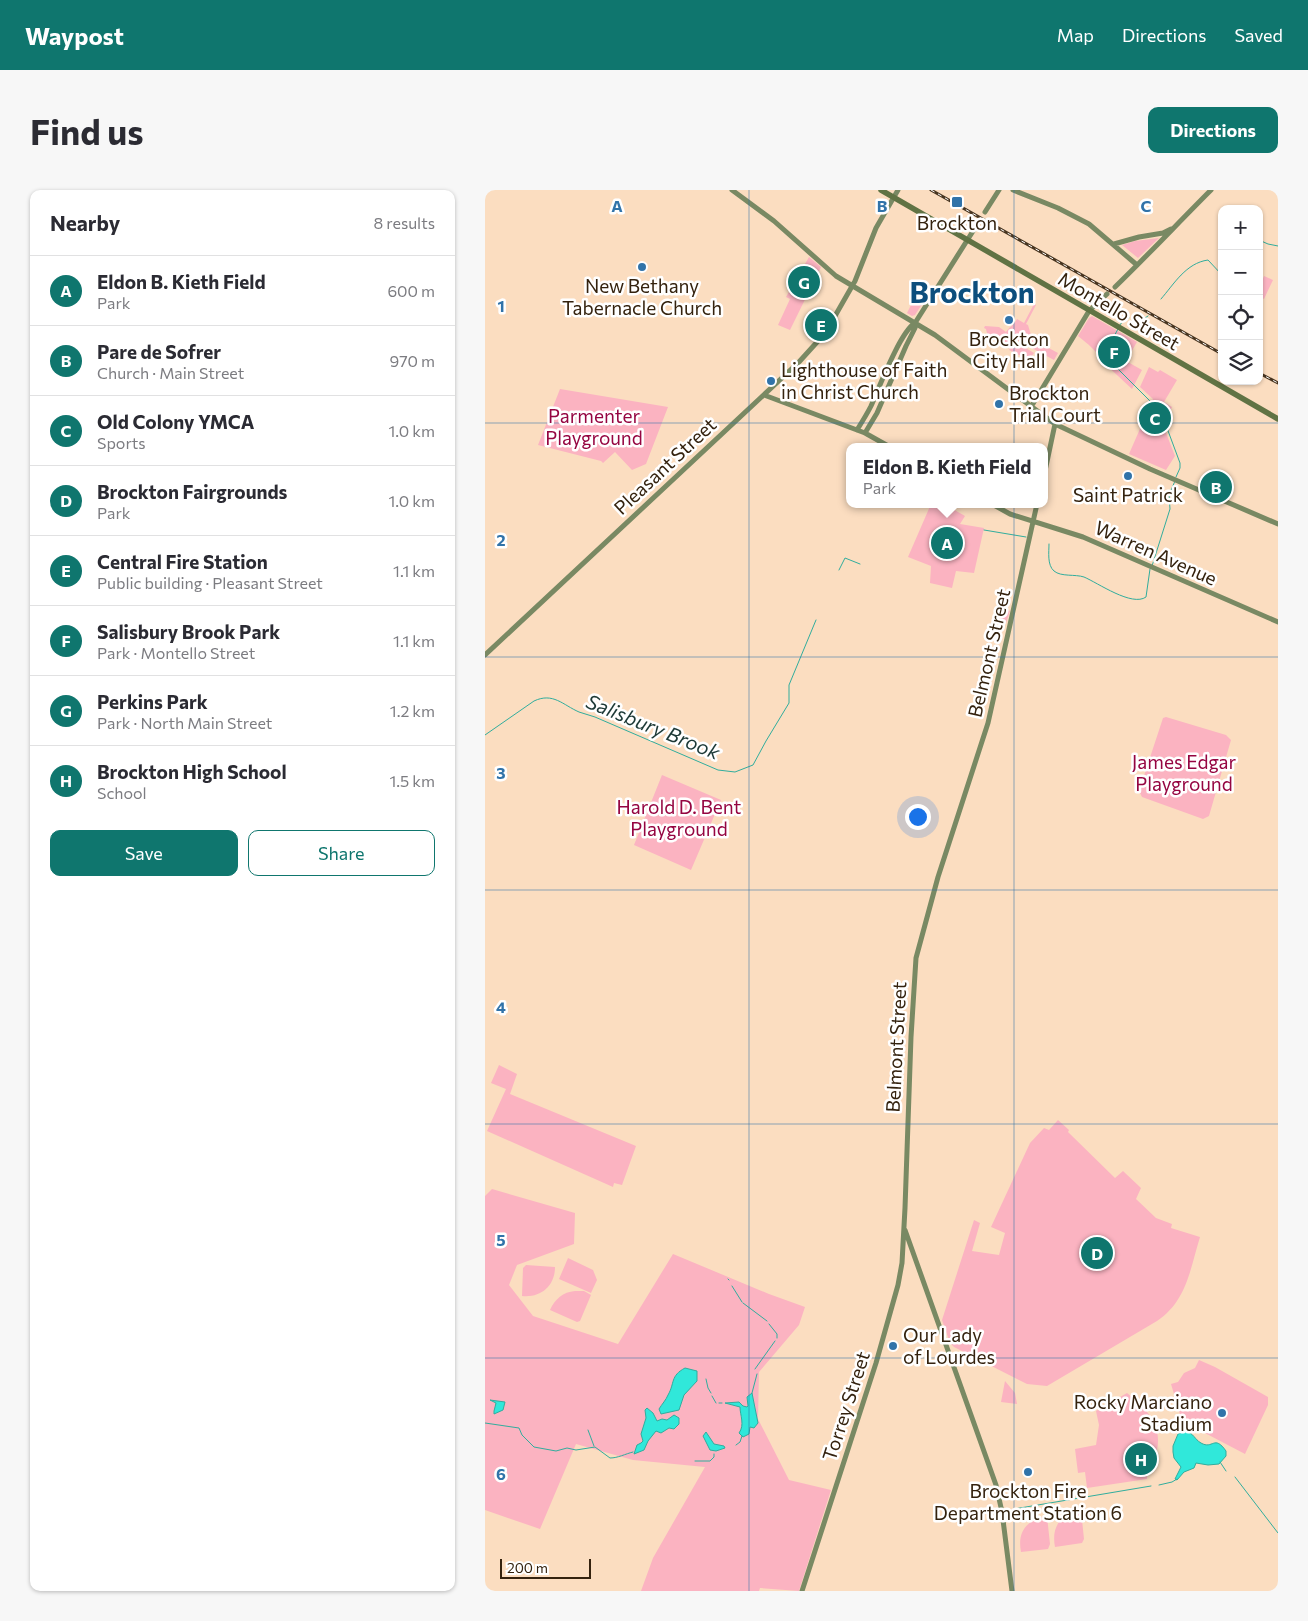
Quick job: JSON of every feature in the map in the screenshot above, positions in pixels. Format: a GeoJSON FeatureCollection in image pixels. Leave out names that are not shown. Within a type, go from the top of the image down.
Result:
{"type":"FeatureCollection","features":[{"type":"Feature","properties":{"kind":"main road"},"geometry":{"type":"LineString","coordinates":[[732,190],[774,221],[836,276],[955,349],[1055,424],[1278,524]]}},
{"type":"Feature","properties":{"kind":"main road","name":"Montello Street"},"geometry":{"type":"LineString","coordinates":[[881,190],[1278,419]]}},
{"type":"Feature","properties":{"kind":"main road","name":"Pleasant Street"},"geometry":{"type":"LineString","coordinates":[[485,655],[764,395],[819,340],[852,287],[875,230],[898,190]]}},
{"type":"Feature","properties":{"kind":"main road"},"geometry":{"type":"LineString","coordinates":[[985,212],[999,190]]}},
{"type":"Feature","properties":{"kind":"main road"},"geometry":{"type":"LineString","coordinates":[[1013,190],[1080,219],[1114,244],[1137,265]]}},
{"type":"Feature","properties":{"kind":"main road"},"geometry":{"type":"LineString","coordinates":[[1115,287],[1211,190]]}},
{"type":"Feature","properties":{"kind":"main road"},"geometry":{"type":"LineString","coordinates":[[857,430],[868,412],[898,346],[911,325],[915,323],[980,220]]}},
{"type":"Feature","properties":{"kind":"main road"},"geometry":{"type":"LineString","coordinates":[[1114,244],[1173,228]]}},
{"type":"Feature","properties":{"kind":"main road"},"geometry":{"type":"LineString","coordinates":[[1031,407],[1089,311],[1107,294]]}},
{"type":"Feature","properties":{"kind":"main road"},"geometry":{"type":"LineString","coordinates":[[865,433],[876,416],[915,328],[915,323]]}},
{"type":"Feature","properties":{"kind":"main road"},"geometry":{"type":"LineString","coordinates":[[898,346],[904,350]]}},
{"type":"Feature","properties":{"kind":"main road"},"geometry":{"type":"LineString","coordinates":[[764,395],[865,433],[882,443]]}},
{"type":"Feature","properties":{"kind":"main road"},"geometry":{"type":"LineString","coordinates":[[868,412],[876,416]]}},
{"type":"Feature","properties":{"kind":"main road"},"geometry":{"type":"LineString","coordinates":[[1048,457],[1055,424]]}},
{"type":"Feature","properties":{"kind":"main road","name":"Warren Avenue"},"geometry":{"type":"LineString","coordinates":[[999,508],[1010,514],[1083,537],[1278,622]]}},
{"type":"Feature","properties":{"kind":"main road","name":"Belmont Street"},"geometry":{"type":"LineString","coordinates":[[1012,1591],[998,1492],[903,1227],[916,958],[939,877],[990,718],[1036,508]]}},
{"type":"Feature","properties":{"kind":"main road","name":"Torrey Street"},"geometry":{"type":"LineString","coordinates":[[802,1591],[886,1328],[899,1279],[903,1227]]}},
{"type":"Feature","properties":{"kind":"green space"},"geometry":{"type":"Polygon","coordinates":[[[1159,238],[1138,258],[1122,245],[1135,241],[1159,238]]]}},
{"type":"Feature","properties":{"kind":"green space"},"geometry":{"type":"Polygon","coordinates":[[[809,257],[821,267],[790,330],[778,325],[790,299],[786,297],[809,257]]]}},
{"type":"Feature","properties":{"kind":"green space"},"geometry":{"type":"Polygon","coordinates":[[[1264,276],[1273,280],[1264,299],[1263,298],[1264,276]]]}},
{"type":"Feature","properties":{"kind":"green space"},"geometry":{"type":"Polygon","coordinates":[[[916,295],[924,301],[915,315],[912,316],[907,313],[916,295]]]}},
{"type":"Feature","properties":{"kind":"green space"},"geometry":{"type":"Polygon","coordinates":[[[1034,304],[1036,305],[1026,324],[1031,335],[1043,341],[1045,346],[1058,353],[1054,360],[1017,340],[1012,340],[1007,346],[988,337],[984,328],[985,326],[999,327],[1006,332],[1017,319],[1024,323],[1034,304]]]}},
{"type":"Feature","properties":{"kind":"green space"},"geometry":{"type":"Polygon","coordinates":[[[1092,316],[1137,342],[1126,361],[1142,370],[1132,389],[1078,336],[1092,316]]]}},
{"type":"Feature","properties":{"kind":"green space"},"geometry":{"type":"Polygon","coordinates":[[[1016,342],[1034,353],[1029,360],[1009,350],[1012,344],[1016,342]]]}},
{"type":"Feature","properties":{"kind":"green space"},"geometry":{"type":"Polygon","coordinates":[[[1149,367],[1158,372],[1160,370],[1177,380],[1164,402],[1172,407],[1169,413],[1170,416],[1161,420],[1175,456],[1166,470],[1129,454],[1153,399],[1140,387],[1149,367]]]}},
{"type":"Feature","properties":{"kind":"green space","name":"Parmenter Playground"},"geometry":{"type":"Polygon","coordinates":[[[560,389],[668,407],[646,464],[632,470],[615,452],[603,463],[538,445],[560,389]]]}},
{"type":"Feature","properties":{"kind":"green space"},"geometry":{"type":"Polygon","coordinates":[[[929,508],[951,508],[965,516],[960,524],[984,528],[974,573],[956,571],[952,588],[930,583],[931,566],[908,557],[929,508]]]}},
{"type":"Feature","properties":{"kind":"green space"},"geometry":{"type":"Polygon","coordinates":[[[1004,609],[1010,611],[1006,623],[1000,622],[997,619],[999,613],[1004,609]]]}},
{"type":"Feature","properties":{"kind":"green space","name":"James Edgar Playground"},"geometry":{"type":"Polygon","coordinates":[[[1166,717],[1226,735],[1231,740],[1209,816],[1203,819],[1142,797],[1139,791],[1163,718],[1166,717]]]}},
{"type":"Feature","properties":{"kind":"green space","name":"Harold D. Bent Playground"},"geometry":{"type":"Polygon","coordinates":[[[662,775],[721,800],[691,870],[634,845],[662,775]]]}},
{"type":"Feature","properties":{"kind":"green space"},"geometry":{"type":"Polygon","coordinates":[[[499,1065],[517,1074],[510,1094],[636,1146],[622,1185],[614,1183],[613,1187],[487,1131],[506,1089],[491,1083],[499,1065]]]}},
{"type":"Feature","properties":{"kind":"green space"},"geometry":{"type":"Polygon","coordinates":[[[1058,1120],[1115,1178],[1123,1171],[1141,1188],[1136,1199],[1156,1218],[1172,1224],[1171,1228],[1200,1237],[1186,1284],[1175,1304],[1167,1313],[1157,1321],[1047,1386],[1027,1384],[954,1347],[950,1343],[942,1320],[974,1220],[980,1223],[972,1251],[999,1255],[1005,1233],[991,1227],[1030,1143],[1044,1128],[1049,1130],[1058,1120]]]}},
{"type":"Feature","properties":{"kind":"green space"},"geometry":{"type":"Polygon","coordinates":[[[492,1189],[575,1213],[574,1244],[517,1265],[509,1285],[533,1316],[618,1344],[673,1254],[805,1307],[799,1325],[759,1372],[758,1419],[789,1480],[831,1490],[799,1591],[760,1588],[759,1591],[641,1591],[653,1558],[705,1467],[633,1460],[576,1444],[540,1529],[485,1510],[485,1196],[492,1189]]]}},
{"type":"Feature","properties":{"kind":"green space"},"geometry":{"type":"Polygon","coordinates":[[[568,1258],[593,1270],[597,1280],[591,1293],[559,1279],[568,1258]]]}},
{"type":"Feature","properties":{"kind":"green space"},"geometry":{"type":"Polygon","coordinates":[[[526,1265],[555,1267],[553,1280],[541,1293],[522,1296],[523,1268],[526,1265]]]}},
{"type":"Feature","properties":{"kind":"green space"},"geometry":{"type":"Polygon","coordinates":[[[575,1291],[584,1291],[591,1295],[580,1321],[577,1322],[550,1310],[560,1297],[575,1291]]]}},
{"type":"Feature","properties":{"kind":"green space","name":"Rocky Marciano Stadium"},"geometry":{"type":"Polygon","coordinates":[[[1199,1360],[1268,1397],[1268,1405],[1245,1454],[1182,1421],[1171,1384],[1178,1382],[1184,1373],[1195,1368],[1199,1360]]]}},
{"type":"Feature","properties":{"kind":"green space"},"geometry":{"type":"Polygon","coordinates":[[[1005,1381],[1015,1393],[1017,1404],[1001,1402],[1005,1381]]]}},
{"type":"Feature","properties":{"kind":"green space"},"geometry":{"type":"Polygon","coordinates":[[[1127,1393],[1149,1414],[1158,1434],[1157,1451],[1147,1479],[1087,1488],[1085,1472],[1078,1473],[1075,1449],[1096,1445],[1099,1425],[1096,1411],[1127,1393]]]}},
{"type":"Feature","properties":{"kind":"green space"},"geometry":{"type":"Polygon","coordinates":[[[1081,1510],[1084,1539],[1082,1543],[1055,1547],[1055,1533],[1059,1522],[1068,1515],[1081,1510]]]}},
{"type":"Feature","properties":{"kind":"green space"},"geometry":{"type":"Polygon","coordinates":[[[1047,1516],[1050,1544],[1048,1549],[1021,1552],[1022,1532],[1034,1520],[1047,1516]]]}},
{"type":"Feature","properties":{"kind":"water"},"geometry":{"type":"Polygon","coordinates":[[[685,1368],[697,1371],[697,1381],[684,1395],[679,1410],[661,1414],[659,1409],[670,1391],[675,1377],[685,1368]]]}},
{"type":"Feature","properties":{"kind":"water"},"geometry":{"type":"Polygon","coordinates":[[[752,1393],[758,1423],[754,1428],[750,1427],[749,1434],[743,1437],[739,1433],[742,1423],[740,1407],[725,1403],[739,1402],[747,1407],[747,1397],[752,1393]]]}},
{"type":"Feature","properties":{"kind":"water"},"geometry":{"type":"Polygon","coordinates":[[[490,1400],[505,1402],[503,1410],[494,1414],[496,1403],[490,1400]]]}},
{"type":"Feature","properties":{"kind":"water"},"geometry":{"type":"Polygon","coordinates":[[[647,1408],[653,1413],[657,1421],[667,1420],[674,1415],[679,1418],[679,1424],[674,1429],[669,1428],[661,1433],[656,1431],[644,1450],[634,1454],[637,1445],[643,1441],[641,1434],[647,1408]]]}},
{"type":"Feature","properties":{"kind":"water"},"geometry":{"type":"Polygon","coordinates":[[[1185,1431],[1205,1445],[1219,1444],[1226,1451],[1226,1456],[1219,1464],[1196,1463],[1194,1468],[1184,1472],[1177,1480],[1175,1479],[1181,1467],[1174,1458],[1173,1446],[1178,1434],[1185,1431]]]}},
{"type":"Feature","properties":{"kind":"water"},"geometry":{"type":"Polygon","coordinates":[[[706,1432],[714,1444],[724,1446],[725,1448],[716,1451],[710,1450],[703,1436],[706,1432]]]}},
{"type":"Feature","properties":{"kind":"waterway","name":"Salisbury Brook"},"geometry":{"type":"LineString","coordinates":[[1263,242],[1278,246]]}},
{"type":"Feature","properties":{"kind":"waterway","name":"Salisbury Brook"},"geometry":{"type":"LineString","coordinates":[[1161,299],[1181,275],[1193,265],[1208,260],[1218,271]]}},
{"type":"Feature","properties":{"kind":"waterway","name":"Salisbury Brook"},"geometry":{"type":"LineString","coordinates":[[1119,326],[1124,320],[1129,318]]}},
{"type":"Feature","properties":{"kind":"waterway","name":"Salisbury Brook"},"geometry":{"type":"LineString","coordinates":[[1118,329],[1104,355],[1150,401]]}},
{"type":"Feature","properties":{"kind":"waterway","name":"Salisbury Brook"},"geometry":{"type":"LineString","coordinates":[[1164,420],[1180,463],[1176,477]]}},
{"type":"Feature","properties":{"kind":"waterway","name":"Salisbury Brook"},"geometry":{"type":"LineString","coordinates":[[1152,566],[1170,509],[1169,495],[1175,481]]}},
{"type":"Feature","properties":{"kind":"waterway","name":"Salisbury Brook"},"geometry":{"type":"LineString","coordinates":[[984,530],[1026,537]]}},
{"type":"Feature","properties":{"kind":"waterway","name":"Salisbury Brook"},"geometry":{"type":"LineString","coordinates":[[1049,544],[1049,562],[1057,573],[1084,577],[1115,593],[1132,599],[1146,597],[1150,569]]}},
{"type":"Feature","properties":{"kind":"waterway","name":"Salisbury Brook"},"geometry":{"type":"LineString","coordinates":[[839,570],[845,558],[860,564]]}},
{"type":"Feature","properties":{"kind":"waterway","name":"Salisbury Brook"},"geometry":{"type":"LineString","coordinates":[[485,735],[534,701],[547,698],[558,701],[579,712],[595,717],[718,770],[735,772],[753,765],[789,703],[789,685],[816,620]]}},
{"type":"Feature","properties":{"kind":"waterway"},"geometry":{"type":"LineString","coordinates":[[732,1286],[742,1302]]}},
{"type":"Feature","properties":{"kind":"waterway"},"geometry":{"type":"LineString","coordinates":[[743,1303],[767,1321]]}},
{"type":"Feature","properties":{"kind":"waterway"},"geometry":{"type":"LineString","coordinates":[[769,1324],[777,1334],[777,1338]]}},
{"type":"Feature","properties":{"kind":"waterway"},"geometry":{"type":"LineString","coordinates":[[755,1369],[775,1341]]}},
{"type":"Feature","properties":{"kind":"waterway"},"geometry":{"type":"LineString","coordinates":[[752,1393],[757,1374]]}},
{"type":"Feature","properties":{"kind":"waterway"},"geometry":{"type":"LineString","coordinates":[[706,1379],[711,1393]]}},
{"type":"Feature","properties":{"kind":"waterway"},"geometry":{"type":"LineString","coordinates":[[712,1396],[716,1403]]}},
{"type":"Feature","properties":{"kind":"waterway"},"geometry":{"type":"LineString","coordinates":[[485,1423],[519,1428],[522,1435],[534,1447],[556,1451],[567,1448],[576,1450],[595,1447],[610,1458],[633,1452]]}},
{"type":"Feature","properties":{"kind":"waterway"},"geometry":{"type":"LineString","coordinates":[[588,1430],[594,1446]]}},
{"type":"Feature","properties":{"kind":"waterway"},"geometry":{"type":"LineString","coordinates":[[736,1445],[740,1442],[742,1436]]}},
{"type":"Feature","properties":{"kind":"waterway"},"geometry":{"type":"LineString","coordinates":[[695,1461],[710,1461],[714,1454]]}},
{"type":"Feature","properties":{"kind":"waterway"},"geometry":{"type":"LineString","coordinates":[[1220,1462],[1226,1471]]}},
{"type":"Feature","properties":{"kind":"waterway"},"geometry":{"type":"LineString","coordinates":[[1235,1477],[1278,1533]]}},
{"type":"Feature","properties":{"kind":"waterway"},"geometry":{"type":"LineString","coordinates":[[1159,1485],[1177,1479]]}},
{"type":"Feature","properties":{"kind":"waterway"},"geometry":{"type":"LineString","coordinates":[[1014,1509],[1151,1486]]}},
{"type":"Feature","properties":{"kind":"railway"},"geometry":{"type":"LineString","coordinates":[[931,190],[1218,352]]}},
{"type":"Feature","properties":{"kind":"railway"},"geometry":{"type":"LineString","coordinates":[[1263,375],[1278,383]]}},
{"type":"Feature","properties":{"kind":"place","name":"Brockton"},"geometry":{"type":"Point","coordinates":[957,202]}},
{"type":"Feature","properties":{"kind":"place","name":"New Bethany Tabernacle Church"},"geometry":{"type":"Point","coordinates":[642,267]}},
{"type":"Feature","properties":{"kind":"place","name":"Perkins Park"},"geometry":{"type":"Point","coordinates":[804,282]}},
{"type":"Feature","properties":{"kind":"place","name":"Brockton City Hall"},"geometry":{"type":"Point","coordinates":[1009,320]}},
{"type":"Feature","properties":{"kind":"place","name":"Central Fire Station"},"geometry":{"type":"Point","coordinates":[821,325]}},
{"type":"Feature","properties":{"kind":"place","name":"Salisbury Brook Park"},"geometry":{"type":"Point","coordinates":[1114,352]}},
{"type":"Feature","properties":{"kind":"place","name":"Lighthouse of Faith in Christ Church"},"geometry":{"type":"Point","coordinates":[771,381]}},
{"type":"Feature","properties":{"kind":"place","name":"Brockton Trial Court"},"geometry":{"type":"Point","coordinates":[999,404]}},
{"type":"Feature","properties":{"kind":"place","name":"Old Colony YMCA"},"geometry":{"type":"Point","coordinates":[1155,418]}},
{"type":"Feature","properties":{"kind":"place","name":"Saint Patrick"},"geometry":{"type":"Point","coordinates":[1128,476]}},
{"type":"Feature","properties":{"kind":"place","name":"Pare de Sofrer"},"geometry":{"type":"Point","coordinates":[1216,487]}},
{"type":"Feature","properties":{"kind":"place","name":"Eldon B. Kieth Field"},"geometry":{"type":"Point","coordinates":[947,543]}},
{"type":"Feature","properties":{"kind":"place","name":"Brockton Fairgrounds"},"geometry":{"type":"Point","coordinates":[1097,1253]}},
{"type":"Feature","properties":{"kind":"place","name":"Our Lady of Lourdes"},"geometry":{"type":"Point","coordinates":[893,1346]}},
{"type":"Feature","properties":{"kind":"place","name":"Rocky Marciano Stadium"},"geometry":{"type":"Point","coordinates":[1222,1413]}},
{"type":"Feature","properties":{"kind":"place","name":"Brockton High School"},"geometry":{"type":"Point","coordinates":[1141,1459]}},
{"type":"Feature","properties":{"kind":"place","name":"Brockton Fire Department Station 6"},"geometry":{"type":"Point","coordinates":[1028,1472]}},
{"type":"Feature","properties":{"kind":"district","name":"Brockton"},"geometry":{"type":"Point","coordinates":[972,293]}}]}
